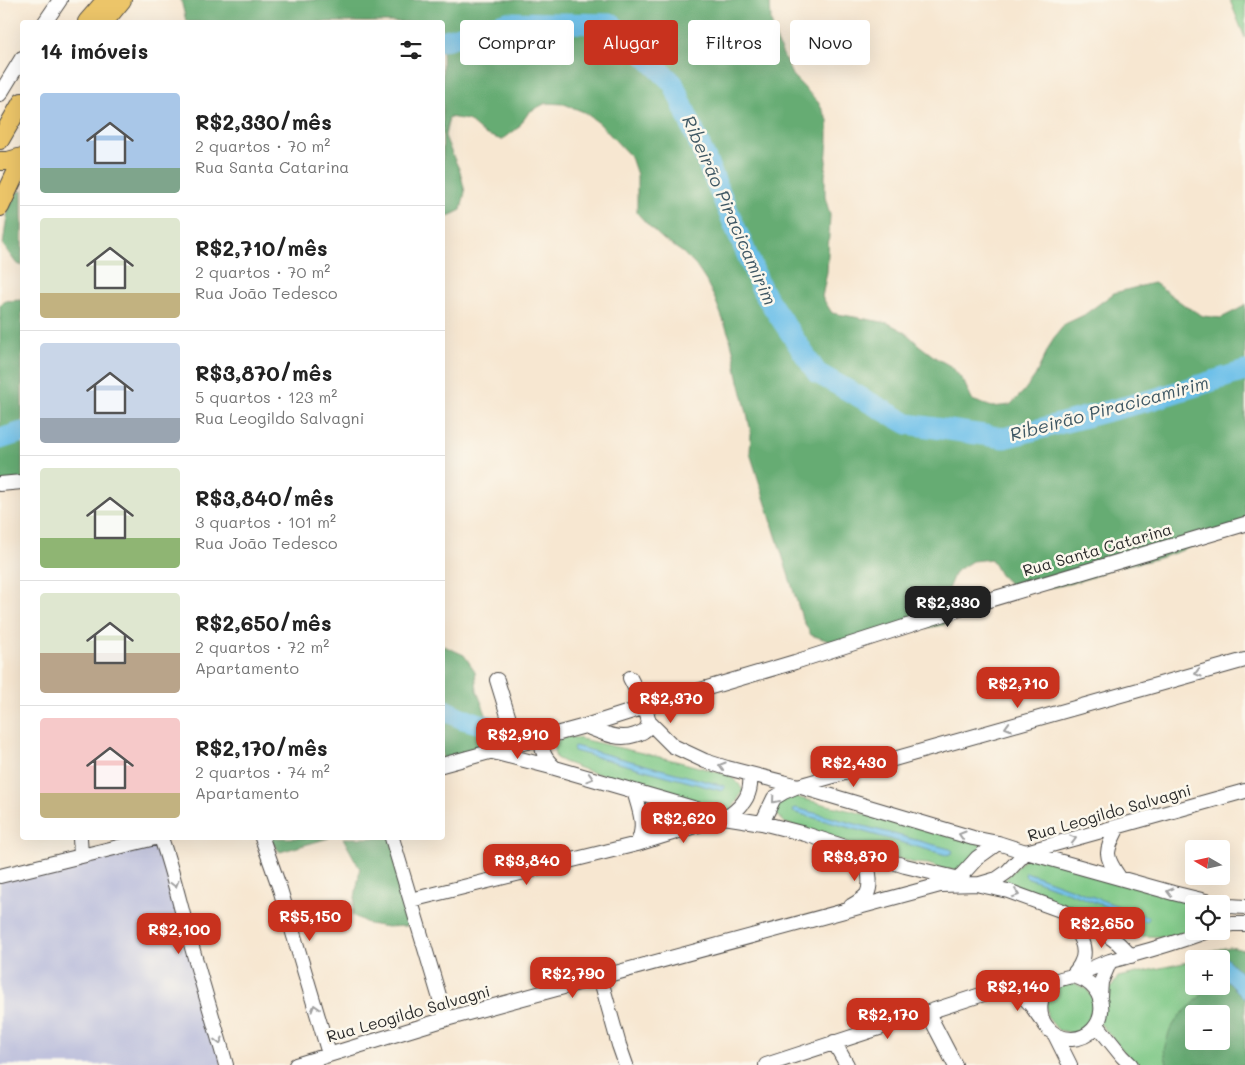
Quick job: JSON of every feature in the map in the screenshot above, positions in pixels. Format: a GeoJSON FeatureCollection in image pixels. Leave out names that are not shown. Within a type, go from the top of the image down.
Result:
{"type":"FeatureCollection","features":[{"type":"Feature","properties":{"kind":"main road"},"geometry":{"type":"LineString","coordinates":[[89,20],[106,0]]}},
{"type":"Feature","properties":{"kind":"main road"},"geometry":{"type":"LineString","coordinates":[[106,20],[122,0]]}},
{"type":"Feature","properties":{"kind":"main road"},"geometry":{"type":"LineString","coordinates":[[0,140],[20,105]]}},
{"type":"Feature","properties":{"kind":"main road"},"geometry":{"type":"LineString","coordinates":[[0,162],[20,158]]}},
{"type":"Feature","properties":{"kind":"main road"},"geometry":{"type":"LineString","coordinates":[[0,207],[20,162]]}},
{"type":"Feature","properties":{"kind":"street"},"geometry":{"type":"LineString","coordinates":[[46,20],[60,0]]}},
{"type":"Feature","properties":{"kind":"street"},"geometry":{"type":"LineString","coordinates":[[0,94],[20,61]]}},
{"type":"Feature","properties":{"kind":"street"},"geometry":{"type":"LineString","coordinates":[[0,484],[20,482]]}},
{"type":"Feature","properties":{"kind":"street","name":"Rua Santa Catarina"},"geometry":{"type":"LineString","coordinates":[[445,764],[585,726],[795,662],[982,602],[1245,524]]}},
{"type":"Feature","properties":{"kind":"street"},"geometry":{"type":"LineString","coordinates":[[762,824],[774,798],[798,786],[1245,660]]}},
{"type":"Feature","properties":{"kind":"street"},"geometry":{"type":"LineString","coordinates":[[630,678],[649,722],[673,746],[705,761],[798,786],[972,838],[998,843],[1185,898]]}},
{"type":"Feature","properties":{"kind":"street"},"geometry":{"type":"LineString","coordinates":[[497,680],[517,745]]}},
{"type":"Feature","properties":{"kind":"street"},"geometry":{"type":"LineString","coordinates":[[585,726],[612,736],[622,737],[639,734],[646,729],[649,722]]}},
{"type":"Feature","properties":{"kind":"street"},"geometry":{"type":"LineString","coordinates":[[543,738],[541,745],[544,755],[547,761],[555,768]]}},
{"type":"Feature","properties":{"kind":"street"},"geometry":{"type":"LineString","coordinates":[[492,752],[555,768],[724,817],[805,834],[905,866],[1008,891],[1063,910],[1085,924],[1106,934],[1131,956]]}},
{"type":"Feature","properties":{"kind":"street"},"geometry":{"type":"LineString","coordinates":[[410,900],[637,844],[730,815],[744,802],[751,785],[750,774]]}},
{"type":"Feature","properties":{"kind":"street"},"geometry":{"type":"LineString","coordinates":[[634,791],[642,823],[642,832],[637,844]]}},
{"type":"Feature","properties":{"kind":"street","name":"Rua Leogildo Salvagni"},"geometry":{"type":"LineString","coordinates":[[296,1065],[446,1019],[844,910],[940,885],[980,884],[997,879],[1007,872],[1026,852],[1245,791]]}},
{"type":"Feature","properties":{"kind":"street"},"geometry":{"type":"LineString","coordinates":[[1118,827],[1108,846],[1111,865],[1119,878]]}},
{"type":"Feature","properties":{"kind":"street"},"geometry":{"type":"LineString","coordinates":[[80,840],[81,856]]}},
{"type":"Feature","properties":{"kind":"street"},"geometry":{"type":"LineString","coordinates":[[4,872],[147,840]]}},
{"type":"Feature","properties":{"kind":"street"},"geometry":{"type":"LineString","coordinates":[[162,840],[226,1065]]}},
{"type":"Feature","properties":{"kind":"street"},"geometry":{"type":"LineString","coordinates":[[263,840],[280,889],[330,1054]]}},
{"type":"Feature","properties":{"kind":"street"},"geometry":{"type":"LineString","coordinates":[[393,840],[446,1019]]}},
{"type":"Feature","properties":{"kind":"street"},"geometry":{"type":"LineString","coordinates":[[958,879],[977,858],[998,843]]}},
{"type":"Feature","properties":{"kind":"street"},"geometry":{"type":"LineString","coordinates":[[844,910],[860,901],[867,893],[870,883],[865,854]]}},
{"type":"Feature","properties":{"kind":"street"},"geometry":{"type":"LineString","coordinates":[[1230,906],[1245,906]]}},
{"type":"Feature","properties":{"kind":"street"},"geometry":{"type":"LineString","coordinates":[[1063,910],[1078,932],[1083,945],[1084,954],[1082,962],[1072,976]]}},
{"type":"Feature","properties":{"kind":"street"},"geometry":{"type":"LineString","coordinates":[[1230,925],[1245,924]]}},
{"type":"Feature","properties":{"kind":"street"},"geometry":{"type":"LineString","coordinates":[[766,1065],[1002,988],[1072,976],[1110,961],[1184,939]]}},
{"type":"Feature","properties":{"kind":"street"},"geometry":{"type":"LineString","coordinates":[[1002,988],[1022,995],[1055,1035],[1066,1038],[1078,1038],[1088,1034],[1101,1016],[1101,982],[1110,961]]}},
{"type":"Feature","properties":{"kind":"street"},"geometry":{"type":"LineString","coordinates":[[1072,976],[1089,982],[1100,996]]}},
{"type":"Feature","properties":{"kind":"street"},"geometry":{"type":"LineString","coordinates":[[600,977],[626,1065]]}},
{"type":"Feature","properties":{"kind":"street"},"geometry":{"type":"LineString","coordinates":[[1043,1022],[1040,1013],[1040,1003],[1048,986],[1056,980]]}},
{"type":"Feature","properties":{"kind":"street"},"geometry":{"type":"LineString","coordinates":[[928,1013],[955,1065]]}},
{"type":"Feature","properties":{"kind":"street"},"geometry":{"type":"LineString","coordinates":[[1096,1025],[1131,1065]]}},
{"type":"Feature","properties":{"kind":"street"},"geometry":{"type":"LineString","coordinates":[[1055,1035],[1070,1065]]}},
{"type":"Feature","properties":{"kind":"street"},"geometry":{"type":"LineString","coordinates":[[834,1042],[847,1065]]}},
{"type":"Feature","properties":{"kind":"shaded area"},"geometry":{"type":"Polygon","coordinates":[[[153,840],[162,840],[222,1065],[0,1065],[0,880],[153,840]]]}},
{"type":"Feature","properties":{"kind":"green space"},"geometry":{"type":"Polygon","coordinates":[[[181,0],[770,0],[771,20],[688,20],[688,65],[780,65],[780,48],[792,75],[818,102],[828,120],[825,197],[830,215],[827,272],[822,297],[832,313],[888,323],[905,332],[936,358],[952,367],[964,382],[972,400],[992,407],[1010,405],[1035,376],[1053,339],[1065,324],[1084,315],[1114,293],[1153,283],[1203,316],[1221,318],[1245,304],[1245,528],[1166,556],[1111,568],[1092,577],[1054,587],[1015,589],[1000,575],[991,559],[972,561],[955,572],[948,589],[952,608],[944,625],[906,629],[848,642],[829,641],[811,635],[802,618],[750,453],[751,433],[734,354],[729,335],[706,281],[696,266],[682,252],[664,240],[637,213],[637,175],[631,157],[599,123],[584,112],[564,104],[546,103],[529,112],[518,128],[502,140],[484,134],[468,120],[449,117],[445,136],[445,20],[186,20],[181,0]]]}},
{"type":"Feature","properties":{"kind":"green space"},"geometry":{"type":"Polygon","coordinates":[[[1230,0],[1245,0],[1245,38],[1230,0]]]}},
{"type":"Feature","properties":{"kind":"green space"},"geometry":{"type":"Polygon","coordinates":[[[445,136],[460,171],[465,192],[461,210],[445,218],[445,136]]]}},
{"type":"Feature","properties":{"kind":"green space"},"geometry":{"type":"Polygon","coordinates":[[[20,191],[20,265],[16,263],[3,245],[8,208],[17,192],[20,191]]]}},
{"type":"Feature","properties":{"kind":"green space"},"geometry":{"type":"Polygon","coordinates":[[[20,300],[20,483],[0,489],[0,305],[4,301],[20,300]]]}},
{"type":"Feature","properties":{"kind":"green space"},"geometry":{"type":"Polygon","coordinates":[[[445,646],[464,655],[475,671],[477,691],[491,727],[494,745],[445,766],[445,646]]]}},
{"type":"Feature","properties":{"kind":"green space"},"geometry":{"type":"Polygon","coordinates":[[[568,736],[729,775],[739,784],[743,791],[730,812],[588,771],[556,758],[554,752],[555,745],[559,740],[568,736]]]}},
{"type":"Feature","properties":{"kind":"green space"},"geometry":{"type":"Polygon","coordinates":[[[783,794],[984,845],[965,865],[955,870],[914,863],[785,823],[771,808],[783,794]]]}},
{"type":"Feature","properties":{"kind":"green space"},"geometry":{"type":"Polygon","coordinates":[[[270,840],[322,840],[280,852],[270,840]]]}},
{"type":"Feature","properties":{"kind":"green space"},"geometry":{"type":"Polygon","coordinates":[[[344,840],[393,840],[414,908],[407,926],[387,927],[369,924],[352,915],[360,869],[344,840]]]}},
{"type":"Feature","properties":{"kind":"green space"},"geometry":{"type":"Polygon","coordinates":[[[1029,854],[1185,898],[1185,932],[1169,937],[1123,935],[1002,883],[1029,854]]]}},
{"type":"Feature","properties":{"kind":"green space"},"geometry":{"type":"Polygon","coordinates":[[[1230,947],[1245,950],[1245,1065],[1167,1065],[1164,1050],[1169,1032],[1179,1016],[1185,1011],[1185,1050],[1230,1050],[1230,1005],[1192,1005],[1201,995],[1230,995],[1230,950],[1215,950],[1230,947]]]}},
{"type":"Feature","properties":{"kind":"green space"},"geometry":{"type":"Polygon","coordinates":[[[1185,963],[1185,995],[1219,995],[1223,1005],[1185,1005],[1185,1050],[1230,1050],[1230,1024],[1245,1065],[1135,1065],[1097,1020],[1118,977],[1185,963]]]}},
{"type":"Feature","properties":{"kind":"green space"},"geometry":{"type":"Polygon","coordinates":[[[1072,982],[1087,989],[1095,1002],[1094,1017],[1090,1023],[1085,1028],[1072,1033],[1058,1030],[1047,1017],[1046,1000],[1056,987],[1072,982]]]}},
{"type":"Feature","properties":{"kind":"water"},"geometry":{"type":"Polygon","coordinates":[[[573,747],[724,786],[725,788],[722,791],[574,751],[573,747]]]}},
{"type":"Feature","properties":{"kind":"water"},"geometry":{"type":"Polygon","coordinates":[[[796,808],[953,851],[951,854],[946,855],[793,812],[796,808]]]}},
{"type":"Feature","properties":{"kind":"water"},"geometry":{"type":"Polygon","coordinates":[[[1026,872],[1148,917],[1149,919],[1145,921],[1026,877],[1026,872]]]}},
{"type":"Feature","properties":{"kind":"water"},"geometry":{"type":"Polygon","coordinates":[[[1230,962],[1245,976],[1245,999],[1230,984],[1230,962]]]}},
{"type":"Feature","properties":{"kind":"waterway","name":"Ribeirão Piracicamirim"},"geometry":{"type":"LineString","coordinates":[[445,40],[507,22],[612,24],[673,83],[763,292],[817,373],[908,424],[1004,438],[1151,400],[1245,371]]}},
{"type":"Feature","properties":{"kind":"waterway","name":"Ribeirão Piracicamirim"},"geometry":{"type":"LineString","coordinates":[[0,439],[20,433]]}},
{"type":"Feature","properties":{"kind":"waterway"},"geometry":{"type":"LineString","coordinates":[[445,710],[463,719],[488,726]]}}]}
